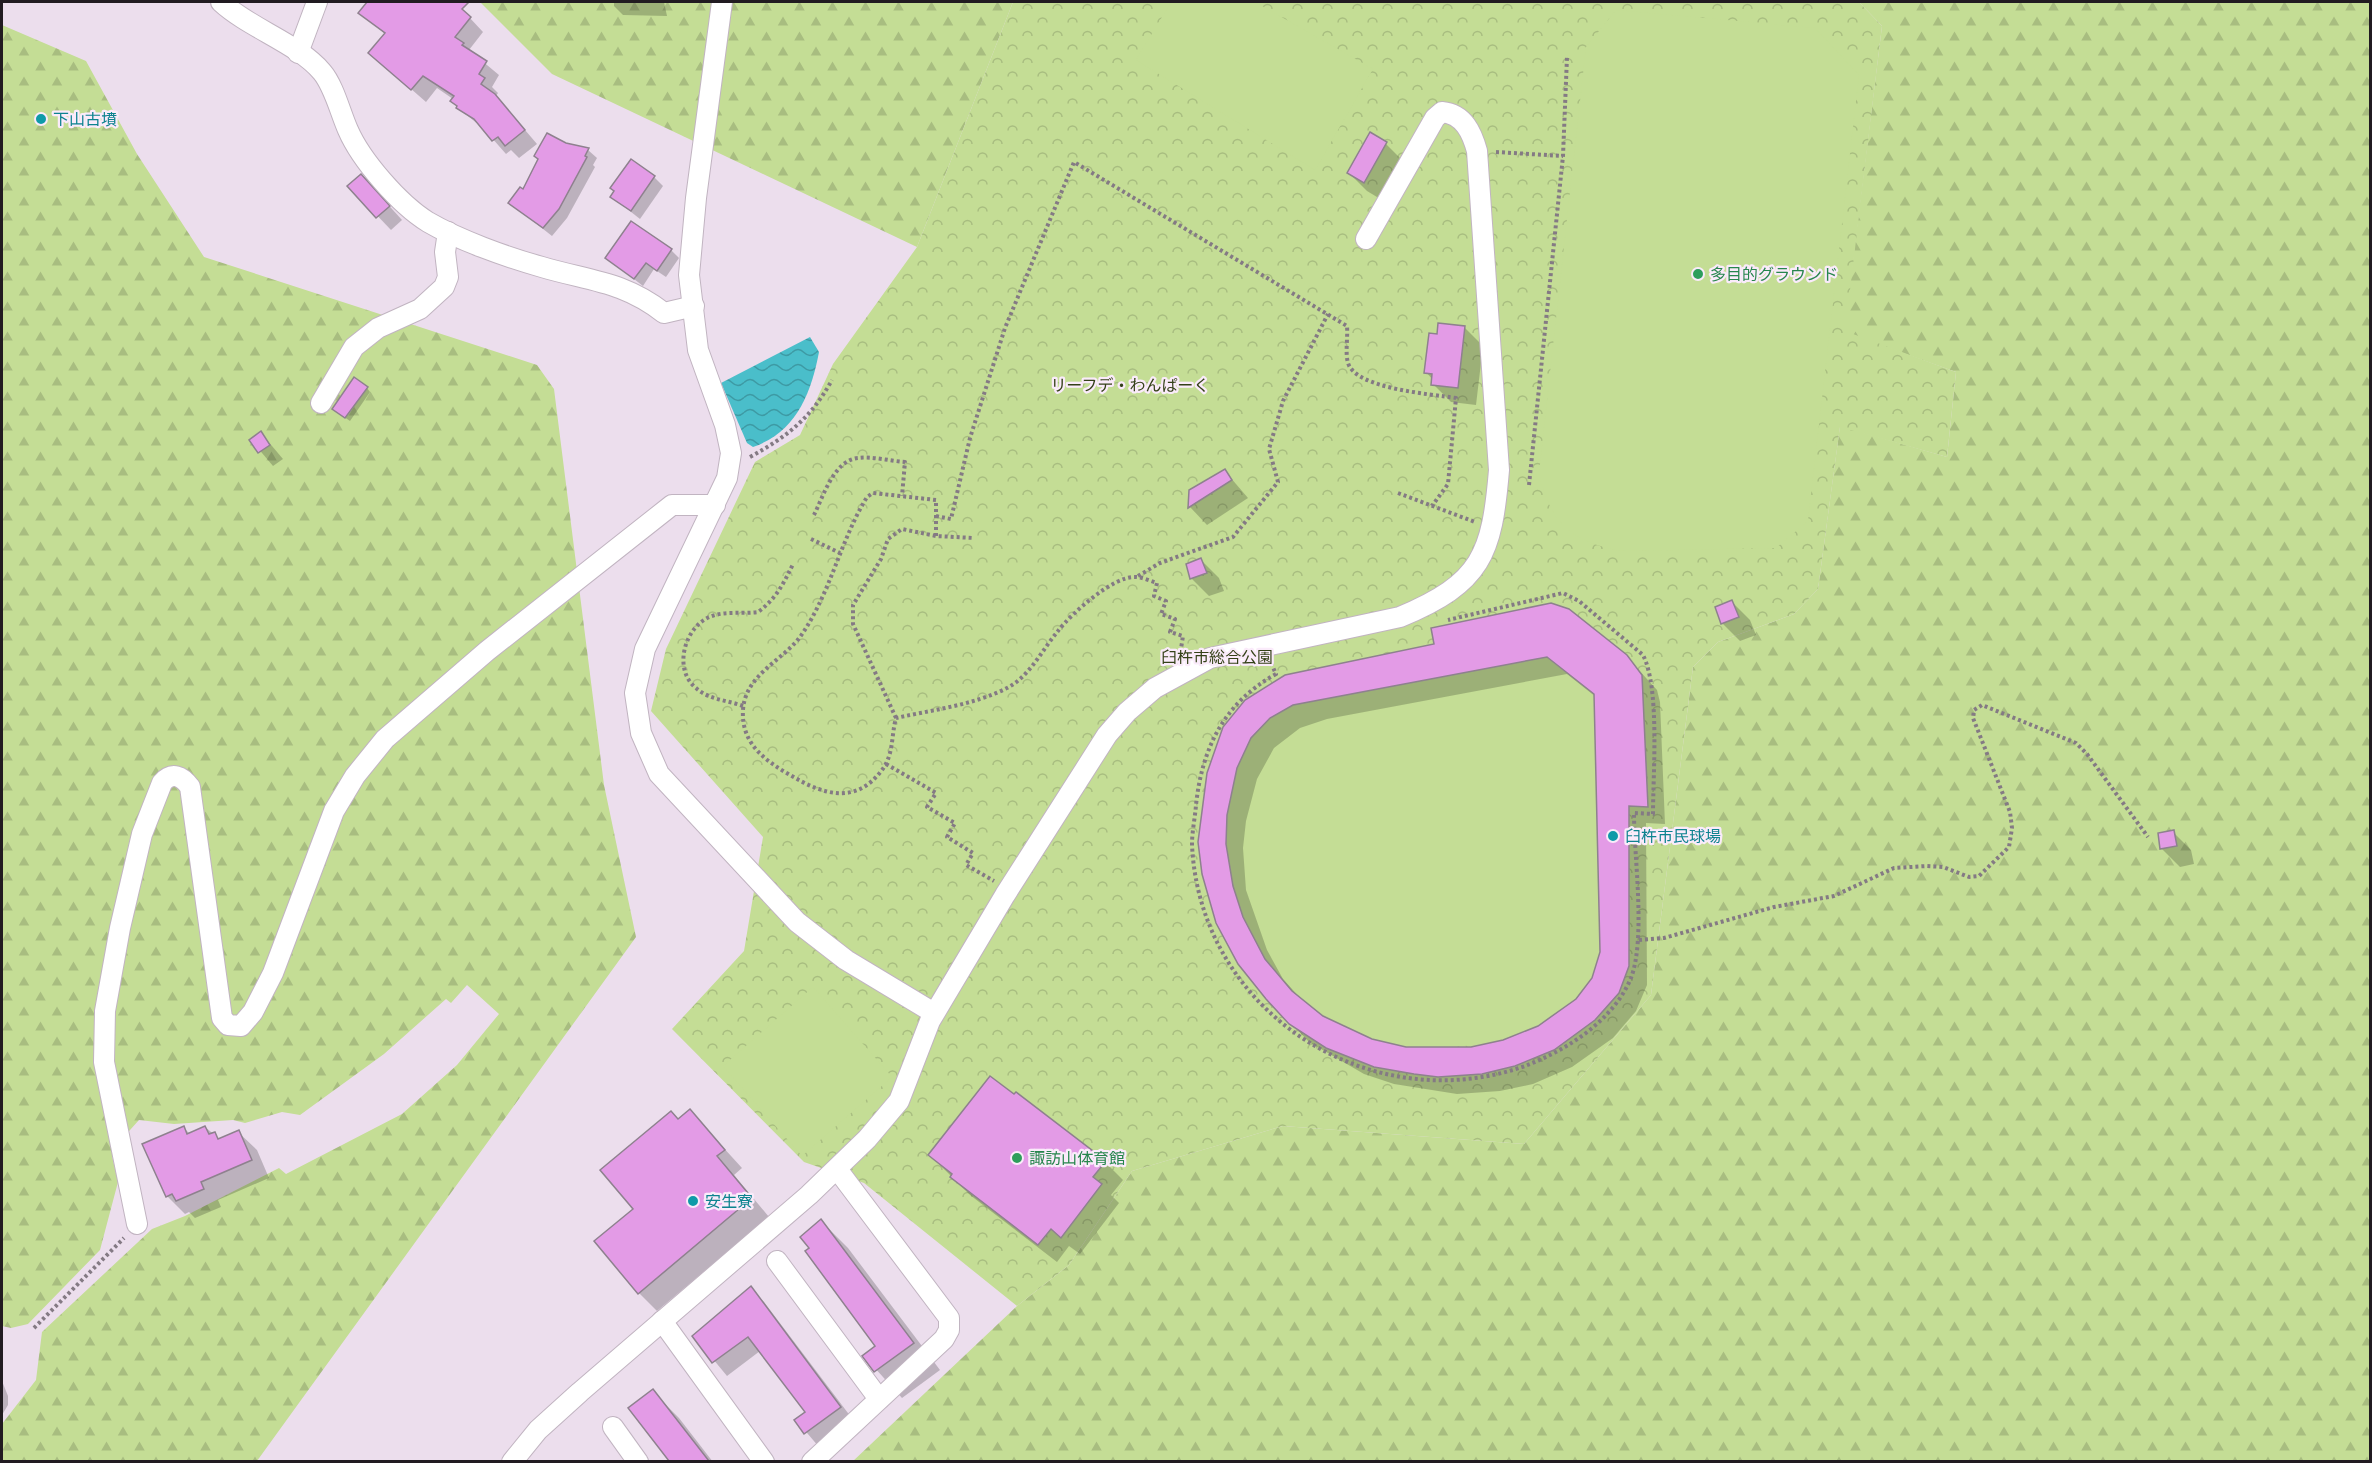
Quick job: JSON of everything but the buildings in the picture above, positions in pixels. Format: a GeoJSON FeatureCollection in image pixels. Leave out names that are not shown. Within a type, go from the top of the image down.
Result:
{"type":"FeatureCollection","features":[{"type":"Feature","properties":{"kind":"street"},"geometry":{"type":"LineString","coordinates":[[221,2],[232,12],[298,53],[323,72],[358,148],[393,192],[426,221],[448,232],[541,267],[622,287],[643,297],[664,313],[694,306]]}},
{"type":"Feature","properties":{"kind":"street"},"geometry":{"type":"LineString","coordinates":[[298,53],[317,2]]}},
{"type":"Feature","properties":{"kind":"street"},"geometry":{"type":"LineString","coordinates":[[722,2],[689,275],[699,350],[708,382],[725,425],[731,453],[727,478],[645,649],[635,693],[640,733],[659,774],[797,922],[846,960],[934,1013]]}},
{"type":"Feature","properties":{"kind":"street"},"geometry":{"type":"LineString","coordinates":[[512,1461],[538,1430],[837,1169],[867,1139],[898,1101],[934,1013],[1107,735],[1127,712],[1155,688],[1210,658],[1400,616],[1432,603],[1473,571],[1481,561],[1494,523],[1499,470],[1477,151],[1467,125],[1450,112],[1442,112],[1435,118],[1366,240]]}},
{"type":"Feature","properties":{"kind":"street"},"geometry":{"type":"LineString","coordinates":[[321,403],[354,347],[378,328],[420,309],[444,287],[448,277],[445,252],[448,232]]}},
{"type":"Feature","properties":{"kind":"street"},"geometry":{"type":"LineString","coordinates":[[137,1224],[104,1062],[105,1011],[120,928],[142,834],[155,796],[167,777],[174,775],[184,779],[190,787],[222,1018],[228,1025],[241,1026],[253,1012],[273,973],[334,811],[355,776],[385,739],[487,651],[672,505],[715,505]]}},
{"type":"Feature","properties":{"kind":"street"},"geometry":{"type":"LineString","coordinates":[[812,1461],[944,1339],[949,1330],[949,1318],[837,1169]]}},
{"type":"Feature","properties":{"kind":"street"},"geometry":{"type":"LineString","coordinates":[[777,1261],[879,1399]]}},
{"type":"Feature","properties":{"kind":"street"},"geometry":{"type":"LineString","coordinates":[[662,1321],[764,1461]]}},
{"type":"Feature","properties":{"kind":"street"},"geometry":{"type":"LineString","coordinates":[[613,1427],[638,1461]]}},
{"type":"Feature","properties":{"kind":"path"},"geometry":{"type":"LineString","coordinates":[[1528,485],[1563,156],[1567,57]]}},
{"type":"Feature","properties":{"kind":"path"},"geometry":{"type":"LineString","coordinates":[[1477,151],[1563,156]]}},
{"type":"Feature","properties":{"kind":"path"},"geometry":{"type":"LineString","coordinates":[[936,516],[951,519],[970,438],[1005,328],[1074,162],[1347,326],[1348,364],[1358,377],[1377,384],[1456,398],[1448,484],[1432,506]]}},
{"type":"Feature","properties":{"kind":"path"},"geometry":{"type":"LineString","coordinates":[[896,718],[973,700],[1008,688],[1035,663],[1068,619],[1116,582],[1137,576],[1160,563],[1233,537],[1278,482],[1269,449],[1283,401],[1328,314]]}},
{"type":"Feature","properties":{"kind":"path"},"geometry":{"type":"LineString","coordinates":[[744,460],[789,433],[819,403],[832,380]]}},
{"type":"Feature","properties":{"kind":"path"},"geometry":{"type":"LineString","coordinates":[[814,515],[834,474],[849,460],[857,458],[905,462],[902,496]]}},
{"type":"Feature","properties":{"kind":"path"},"geometry":{"type":"LineString","coordinates":[[936,536],[936,500],[873,493],[867,497],[801,636],[758,675],[743,706],[746,730],[756,753],[813,789],[829,794],[856,790],[876,777],[886,764],[894,740],[896,718],[853,624],[853,605],[881,559],[888,538],[902,529],[936,536],[974,538]]}},
{"type":"Feature","properties":{"kind":"path"},"geometry":{"type":"LineString","coordinates":[[1398,493],[1432,506],[1494,523]]}},
{"type":"Feature","properties":{"kind":"path"},"geometry":{"type":"LineString","coordinates":[[811,539],[840,553]]}},
{"type":"Feature","properties":{"kind":"path"},"geometry":{"type":"LineString","coordinates":[[743,706],[712,698],[688,681],[684,665],[687,643],[695,627],[708,617],[758,612],[764,608],[774,599],[793,564]]}},
{"type":"Feature","properties":{"kind":"path"},"geometry":{"type":"LineString","coordinates":[[1137,576],[1157,583],[1154,596],[1166,601],[1161,614],[1175,619],[1170,632],[1183,636],[1179,652],[1183,661]]}},
{"type":"Feature","properties":{"kind":"path"},"geometry":{"type":"LineString","coordinates":[[1269,660],[1276,674],[1247,692],[1236,703],[1214,736],[1198,787],[1192,843],[1204,905],[1226,958],[1248,990],[1297,1036],[1318,1050],[1354,1065],[1400,1078],[1451,1081],[1513,1070],[1560,1051],[1611,1010],[1631,977],[1639,940],[1634,813],[1653,814],[1653,691],[1648,666],[1643,655],[1595,614],[1563,593],[1448,620]]}},
{"type":"Feature","properties":{"kind":"path"},"geometry":{"type":"LineString","coordinates":[[1639,940],[1664,938],[1774,907],[1834,896],[1894,868],[1943,867],[1969,877],[1979,876],[2006,851],[2012,839],[2010,812],[1973,718],[1974,710],[1982,705],[2076,743],[2086,753],[2148,837]]}},
{"type":"Feature","properties":{"kind":"path"},"geometry":{"type":"LineString","coordinates":[[886,764],[936,794],[927,807],[955,823],[947,837],[973,853],[966,865],[991,880]]}},
{"type":"Feature","properties":{"kind":"path"},"geometry":{"type":"LineString","coordinates":[[34,1328],[137,1224]]}},
{"type":"Feature","properties":{"kind":"green space"},"geometry":{"type":"Polygon","coordinates":[[[480,2],[1013,2],[917,247],[552,74],[480,2]]]}},
{"type":"Feature","properties":{"kind":"green space","name":"臼杵市総合公園"},"geometry":{"type":"Polygon","coordinates":[[[1013,2],[1859,2],[1882,26],[1845,331],[1956,372],[1947,457],[1840,427],[1818,589],[1794,614],[1718,642],[1693,667],[1651,995],[1524,1144],[1283,1126],[1132,1171],[1069,1265],[1017,1306],[864,1183],[804,1162],[672,1029],[744,951],[763,837],[651,711],[666,649],[755,462],[800,435],[833,364],[917,247],[1013,2]]]}},
{"type":"Feature","properties":{"kind":"green space"},"geometry":{"type":"Polygon","coordinates":[[[1171,2],[1255,2],[1373,69],[1315,170],[1136,60],[1171,2]]]}},
{"type":"Feature","properties":{"kind":"green space"},"geometry":{"type":"Polygon","coordinates":[[[1859,2],[2370,2],[2370,1461],[852,1462],[1017,1306],[1069,1265],[1132,1171],[1283,1126],[1524,1144],[1651,995],[1693,667],[1718,642],[1794,614],[1818,589],[1840,426],[1947,457],[1956,372],[1844,332],[1882,26],[1859,2]]]}},
{"type":"Feature","properties":{"kind":"green space","name":"多目的グラウンド"},"geometry":{"type":"Polygon","coordinates":[[[1616,10],[1815,28],[1859,75],[1808,521],[1776,548],[1622,551],[1604,547],[1576,536],[1565,527],[1549,505],[1544,490],[1539,473],[1586,47],[1616,10]]]}},
{"type":"Feature","properties":{"kind":"green space"},"geometry":{"type":"Polygon","coordinates":[[[2,25],[86,61],[137,154],[204,257],[537,365],[554,389],[604,785],[636,937],[257,1461],[2,1461],[2,1424],[36,1380],[42,1332],[152,1229],[185,1216],[279,1168],[286,1174],[402,1114],[457,1065],[499,1014],[467,985],[451,1003],[446,999],[384,1054],[300,1115],[282,1112],[245,1123],[233,1120],[174,1124],[139,1120],[113,1149],[112,1156],[118,1182],[100,1250],[28,1324],[11,1328],[2,1326],[2,25]]]}},
{"type":"Feature","properties":{"kind":"green space"},"geometry":{"type":"Polygon","coordinates":[[[1543,658],[1549,659],[1592,692],[1594,700],[1600,952],[1588,982],[1576,997],[1538,1026],[1513,1037],[1471,1046],[1394,1045],[1355,1031],[1322,1014],[1294,991],[1270,963],[1250,932],[1237,898],[1229,862],[1227,826],[1235,776],[1245,750],[1269,719],[1293,705],[1543,658]]]}},
{"type":"Feature","properties":{"kind":"green space"},"geometry":{"type":"Polygon","coordinates":[[[813,987],[892,1077],[802,1156],[723,1066],[813,987]]]}},
{"type":"Feature","properties":{"kind":"water"},"geometry":{"type":"Polygon","coordinates":[[[810,337],[819,352],[806,397],[791,421],[780,432],[753,447],[747,443],[721,383],[810,337]]]}},
{"type":"Feature","properties":{"kind":"place","name":"下山古墳"},"geometry":{"type":"Point","coordinates":[41,119]}},
{"type":"Feature","properties":{"kind":"place","name":"多目的グラウンド"},"geometry":{"type":"Point","coordinates":[1698,274]}},
{"type":"Feature","properties":{"kind":"place","name":"臼杵市民球場"},"geometry":{"type":"Point","coordinates":[1613,836]}},
{"type":"Feature","properties":{"kind":"place","name":"諏訪山体育館"},"geometry":{"type":"Point","coordinates":[1017,1158]}},
{"type":"Feature","properties":{"kind":"place","name":"安生寮"},"geometry":{"type":"Point","coordinates":[693,1201]}},
{"type":"Feature","properties":{"kind":"park label","name":"リーフデ・わんぱーく"},"geometry":{"type":"Point","coordinates":[1130,385]}}]}
